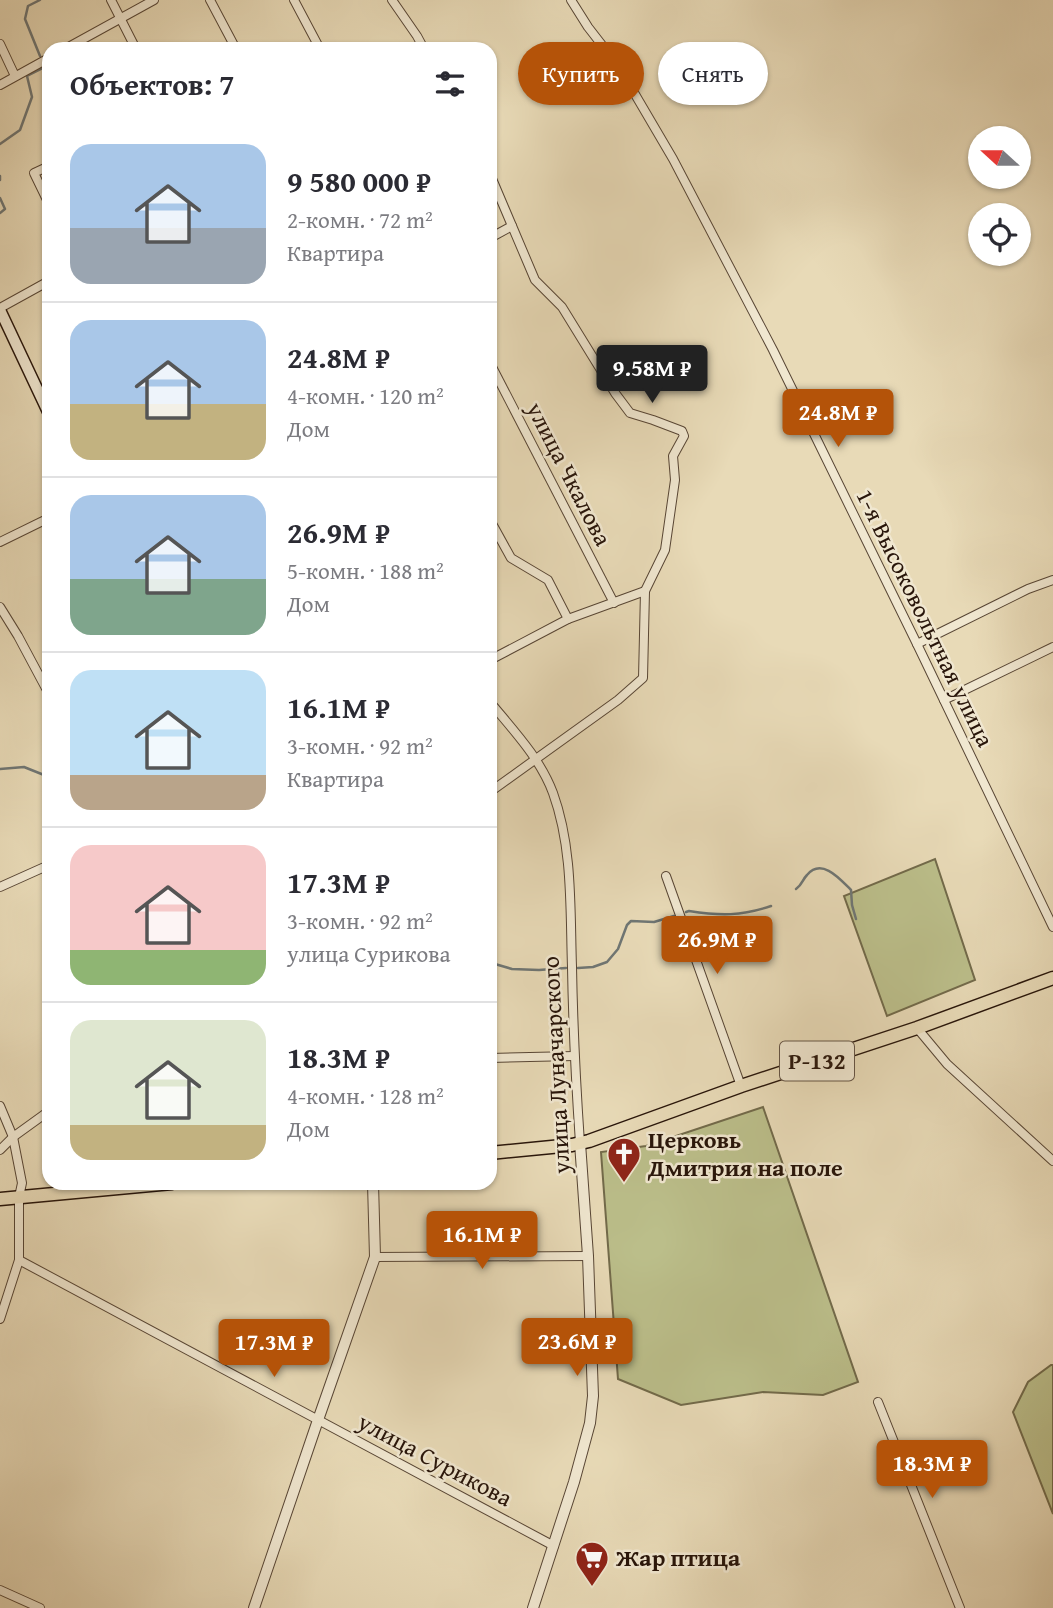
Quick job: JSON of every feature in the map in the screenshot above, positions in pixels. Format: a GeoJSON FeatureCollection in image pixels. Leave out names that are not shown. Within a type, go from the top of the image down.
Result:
{"type":"FeatureCollection","features":[{"type":"Feature","properties":{"kind":"main road"},"geometry":{"type":"LineString","coordinates":[[0,309],[42,399]]}},
{"type":"Feature","properties":{"kind":"main road","name":"Р-132"},"geometry":{"type":"LineString","coordinates":[[580,1143],[917,1028],[1053,978]]}},
{"type":"Feature","properties":{"kind":"main road"},"geometry":{"type":"LineString","coordinates":[[497,1152],[580,1143]]}},
{"type":"Feature","properties":{"kind":"main road"},"geometry":{"type":"LineString","coordinates":[[0,1199],[96,1190]]}},
{"type":"Feature","properties":{"kind":"street"},"geometry":{"type":"LineString","coordinates":[[111,0],[132,42]]}},
{"type":"Feature","properties":{"kind":"street"},"geometry":{"type":"LineString","coordinates":[[78,42],[154,0]]}},
{"type":"Feature","properties":{"kind":"street"},"geometry":{"type":"LineString","coordinates":[[210,0],[232,42]]}},
{"type":"Feature","properties":{"kind":"street"},"geometry":{"type":"LineString","coordinates":[[294,0],[316,42]]}},
{"type":"Feature","properties":{"kind":"street"},"geometry":{"type":"LineString","coordinates":[[392,0],[420,42]]}},
{"type":"Feature","properties":{"kind":"street","name":"1-я Высоковольтная улица"},"geometry":{"type":"LineString","coordinates":[[571,0],[588,27],[620,67],[673,159],[773,349],[1053,928]]}},
{"type":"Feature","properties":{"kind":"street"},"geometry":{"type":"LineString","coordinates":[[0,44],[15,76]]}},
{"type":"Feature","properties":{"kind":"street"},"geometry":{"type":"LineString","coordinates":[[0,85],[42,62]]}},
{"type":"Feature","properties":{"kind":"street"},"geometry":{"type":"LineString","coordinates":[[42,169],[34,173],[42,190]]}},
{"type":"Feature","properties":{"kind":"street"},"geometry":{"type":"LineString","coordinates":[[497,191],[535,280],[562,307],[630,414],[653,420],[682,432],[684,436],[673,456],[675,480],[665,550],[645,591],[643,678],[618,701],[497,787]]}},
{"type":"Feature","properties":{"kind":"street"},"geometry":{"type":"LineString","coordinates":[[497,234],[512,226]]}},
{"type":"Feature","properties":{"kind":"street"},"geometry":{"type":"LineString","coordinates":[[0,309],[42,285]]}},
{"type":"Feature","properties":{"kind":"street","name":"улица Чкалова"},"geometry":{"type":"LineString","coordinates":[[497,377],[614,603]]}},
{"type":"Feature","properties":{"kind":"street"},"geometry":{"type":"LineString","coordinates":[[0,542],[42,521]]}},
{"type":"Feature","properties":{"kind":"street"},"geometry":{"type":"LineString","coordinates":[[497,533],[511,558],[548,580],[568,620]]}},
{"type":"Feature","properties":{"kind":"street"},"geometry":{"type":"LineString","coordinates":[[917,644],[1028,589],[1053,580]]}},
{"type":"Feature","properties":{"kind":"street"},"geometry":{"type":"LineString","coordinates":[[497,656],[568,620],[645,591]]}},
{"type":"Feature","properties":{"kind":"street"},"geometry":{"type":"LineString","coordinates":[[0,607],[42,681]]}},
{"type":"Feature","properties":{"kind":"street"},"geometry":{"type":"LineString","coordinates":[[944,700],[1052,650]]}},
{"type":"Feature","properties":{"kind":"street","name":"улица Луначарского"},"geometry":{"type":"LineString","coordinates":[[497,711],[536,759],[553,792],[564,837],[570,883],[574,1056],[589,1256],[593,1396],[590,1423],[533,1608]]}},
{"type":"Feature","properties":{"kind":"street"},"geometry":{"type":"LineString","coordinates":[[0,887],[42,868]]}},
{"type":"Feature","properties":{"kind":"street"},"geometry":{"type":"LineString","coordinates":[[666,876],[741,1086]]}},
{"type":"Feature","properties":{"kind":"street"},"geometry":{"type":"LineString","coordinates":[[917,1028],[947,1064],[1053,1161]]}},
{"type":"Feature","properties":{"kind":"street"},"geometry":{"type":"LineString","coordinates":[[497,1058],[574,1056]]}},
{"type":"Feature","properties":{"kind":"street"},"geometry":{"type":"LineString","coordinates":[[0,1106],[13,1137],[22,1184],[19,1197],[19,1260],[0,1319]]}},
{"type":"Feature","properties":{"kind":"street"},"geometry":{"type":"LineString","coordinates":[[0,1150],[42,1116]]}},
{"type":"Feature","properties":{"kind":"street"},"geometry":{"type":"LineString","coordinates":[[254,1608],[375,1257],[373,1190]]}},
{"type":"Feature","properties":{"kind":"street"},"geometry":{"type":"LineString","coordinates":[[375,1257],[589,1256]]}},
{"type":"Feature","properties":{"kind":"street","name":"улица Сурикова"},"geometry":{"type":"LineString","coordinates":[[19,1260],[554,1546]]}},
{"type":"Feature","properties":{"kind":"street"},"geometry":{"type":"LineString","coordinates":[[878,1402],[960,1608]]}},
{"type":"Feature","properties":{"kind":"street"},"geometry":{"type":"LineString","coordinates":[[0,1590],[40,1608]]}},
{"type":"Feature","properties":{"kind":"green space"},"geometry":{"type":"Polygon","coordinates":[[[935,859],[975,980],[887,1016],[844,896],[935,859]]]}},
{"type":"Feature","properties":{"kind":"green space"},"geometry":{"type":"Polygon","coordinates":[[[763,1107],[858,1382],[823,1395],[763,1392],[681,1405],[618,1379],[601,1152],[646,1146],[763,1107]]]}},
{"type":"Feature","properties":{"kind":"green space"},"geometry":{"type":"Polygon","coordinates":[[[1051,1365],[1053,1514],[1013,1412],[1028,1382],[1051,1365]]]}},
{"type":"Feature","properties":{"kind":"water"},"geometry":{"type":"Polygon","coordinates":[[[486,1223],[490,1227],[489,1248],[462,1249],[459,1246],[458,1228],[461,1224],[486,1223]]]}},
{"type":"Feature","properties":{"kind":"waterway"},"geometry":{"type":"LineString","coordinates":[[40,0],[28,6],[25,19],[40,56]]}},
{"type":"Feature","properties":{"kind":"waterway"},"geometry":{"type":"LineString","coordinates":[[0,144],[20,130],[32,97],[27,76],[41,69]]}},
{"type":"Feature","properties":{"kind":"waterway"},"geometry":{"type":"LineString","coordinates":[[0,198],[5,209],[0,213]]}},
{"type":"Feature","properties":{"kind":"waterway"},"geometry":{"type":"LineString","coordinates":[[0,769],[24,767],[42,774]]}},
{"type":"Feature","properties":{"kind":"waterway"},"geometry":{"type":"LineString","coordinates":[[796,889],[813,870],[825,869],[851,890],[856,919]]}},
{"type":"Feature","properties":{"kind":"waterway"},"geometry":{"type":"LineString","coordinates":[[686,912],[731,914],[771,906]]}},
{"type":"Feature","properties":{"kind":"waterway"},"geometry":{"type":"LineString","coordinates":[[578,968],[607,962],[618,949],[631,921],[654,922],[674,916]]}},
{"type":"Feature","properties":{"kind":"waterway"},"geometry":{"type":"LineString","coordinates":[[497,965],[512,969],[566,968]]}},
{"type":"Feature","properties":{"kind":"place","name":"Церковь Дмитрия на поле"},"geometry":{"type":"Point","coordinates":[624,1184]}},
{"type":"Feature","properties":{"kind":"place","name":"Жар птица"},"geometry":{"type":"Point","coordinates":[592,1588]}}]}
